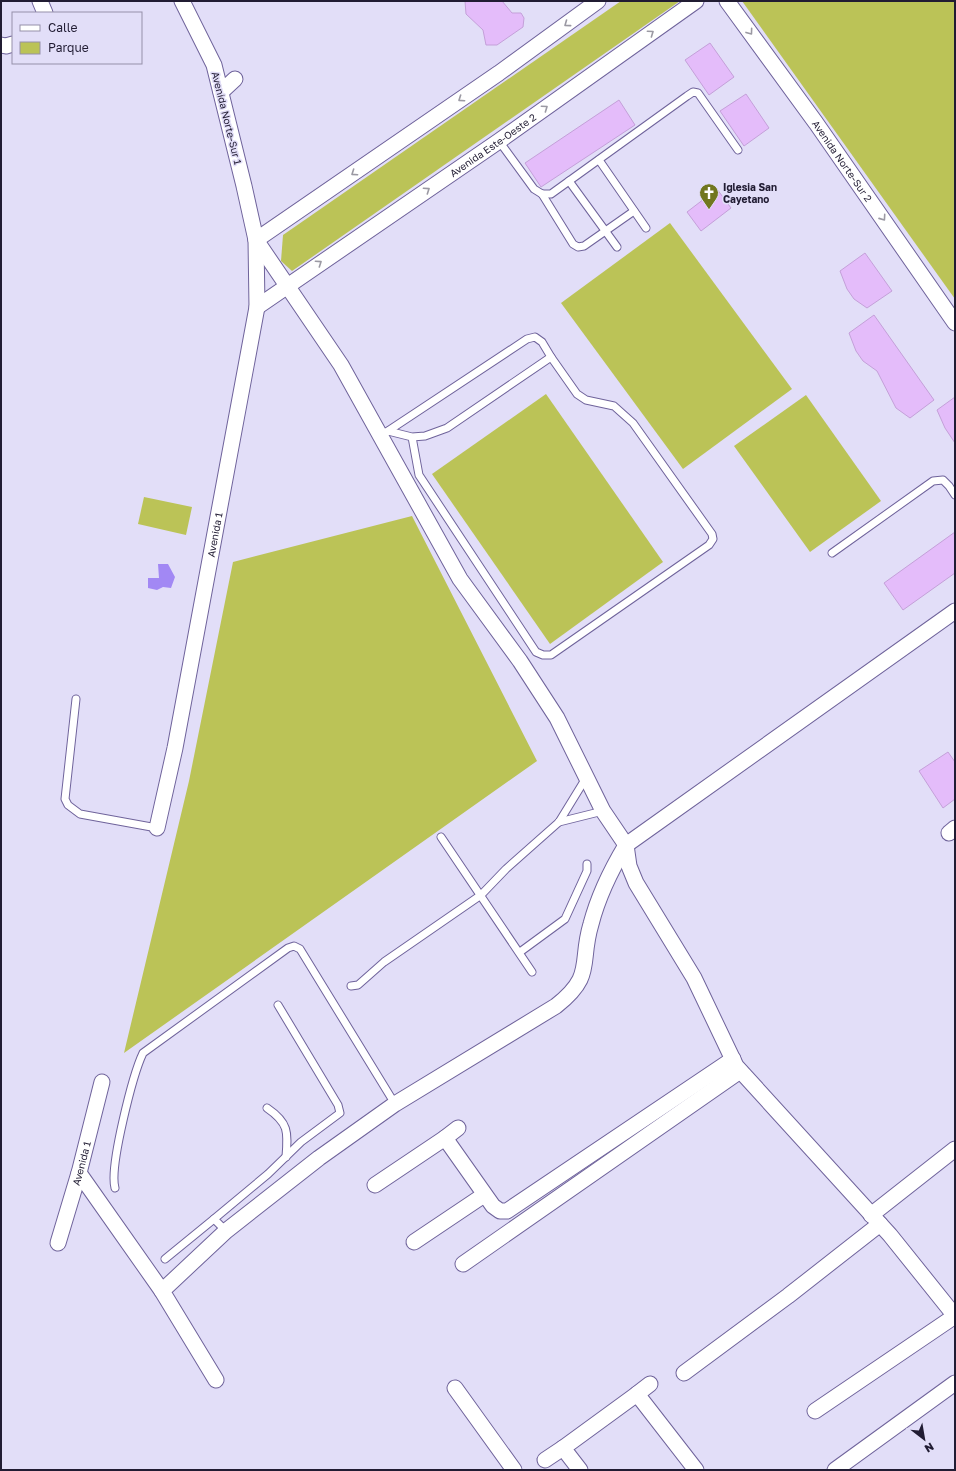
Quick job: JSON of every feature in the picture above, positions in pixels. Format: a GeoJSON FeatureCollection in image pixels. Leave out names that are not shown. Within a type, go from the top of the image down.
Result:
{"type":"FeatureCollection","features":[{"type":"Feature","properties":{"kind":"street"},"geometry":{"type":"LineString","coordinates":[[40,1],[45,12]]}},
{"type":"Feature","properties":{"kind":"street","name":"Avenida Norte-Sur 1"},"geometry":{"type":"LineString","coordinates":[[182,1],[214,65],[256,240]]}},
{"type":"Feature","properties":{"kind":"street"},"geometry":{"type":"LineString","coordinates":[[598,1],[499,73],[256,240],[341,366],[384,434],[460,578],[544,698],[603,811],[626,845],[629,866],[636,883],[694,978],[737,1065],[875,1220],[955,1316],[815,1411]]}},
{"type":"Feature","properties":{"kind":"street","name":"Avenida Este-Oeste 2"},"geometry":{"type":"LineString","coordinates":[[257,307],[499,141],[696,1]]}},
{"type":"Feature","properties":{"kind":"street","name":"Avenida Norte-Sur 2"},"geometry":{"type":"LineString","coordinates":[[727,1],[816,123],[955,323]]}},
{"type":"Feature","properties":{"kind":"street"},"geometry":{"type":"LineString","coordinates":[[1,44],[6,46],[12,44]]}},
{"type":"Feature","properties":{"kind":"street"},"geometry":{"type":"LineString","coordinates":[[221,92],[235,79]]}},
{"type":"Feature","properties":{"kind":"street","name":"Avenida 1"},"geometry":{"type":"LineString","coordinates":[[157,828],[177,740],[257,307],[256,240]]}},
{"type":"Feature","properties":{"kind":"street"},"geometry":{"type":"LineString","coordinates":[[162,1291],[226,1232],[319,1158],[395,1104],[556,1006],[572,993],[581,980],[590,926],[595,909],[614,865],[626,845],[955,611]]}},
{"type":"Feature","properties":{"kind":"street"},"geometry":{"type":"LineString","coordinates":[[445,1138],[493,1206],[500,1211],[508,1211],[737,1065]]}},
{"type":"Feature","properties":{"kind":"street"},"geometry":{"type":"LineString","coordinates":[[463,1264],[737,1065]]}},
{"type":"Feature","properties":{"kind":"street","name":"Avenida 1"},"geometry":{"type":"LineString","coordinates":[[58,1243],[79,1173],[102,1082]]}},
{"type":"Feature","properties":{"kind":"street"},"geometry":{"type":"LineString","coordinates":[[375,1185],[458,1128]]}},
{"type":"Feature","properties":{"kind":"street"},"geometry":{"type":"LineString","coordinates":[[684,1373],[788,1296],[955,1149]]}},
{"type":"Feature","properties":{"kind":"street"},"geometry":{"type":"LineString","coordinates":[[79,1173],[162,1291],[216,1380]]}},
{"type":"Feature","properties":{"kind":"street"},"geometry":{"type":"LineString","coordinates":[[414,1242],[484,1195]]}},
{"type":"Feature","properties":{"kind":"street"},"geometry":{"type":"LineString","coordinates":[[835,1470],[955,1383]]}},
{"type":"Feature","properties":{"kind":"street"},"geometry":{"type":"LineString","coordinates":[[545,1460],[650,1384]]}},
{"type":"Feature","properties":{"kind":"street"},"geometry":{"type":"LineString","coordinates":[[455,1388],[514,1470]]}},
{"type":"Feature","properties":{"kind":"street"},"geometry":{"type":"LineString","coordinates":[[637,1394],[696,1470]]}},
{"type":"Feature","properties":{"kind":"street"},"geometry":{"type":"LineString","coordinates":[[563,1448],[580,1470]]}},
{"type":"Feature","properties":{"kind":"lane"},"geometry":{"type":"LineString","coordinates":[[542,194],[551,194],[569,182],[693,92],[698,92],[705,100],[738,150]]}},
{"type":"Feature","properties":{"kind":"lane"},"geometry":{"type":"LineString","coordinates":[[499,141],[534,189],[542,194],[573,244],[578,247],[584,246],[634,211]]}},
{"type":"Feature","properties":{"kind":"lane"},"geometry":{"type":"LineString","coordinates":[[598,160],[646,228]]}},
{"type":"Feature","properties":{"kind":"lane"},"geometry":{"type":"LineString","coordinates":[[569,182],[617,247]]}},
{"type":"Feature","properties":{"kind":"lane"},"geometry":{"type":"LineString","coordinates":[[384,434],[527,339],[535,337],[542,342],[577,394],[586,400],[614,406],[634,423],[712,534],[713,539],[709,545],[551,655],[543,655],[536,652],[422,480],[416,461],[412,437]]}},
{"type":"Feature","properties":{"kind":"lane"},"geometry":{"type":"LineString","coordinates":[[384,434],[412,437],[425,436],[447,428],[551,357]]}},
{"type":"Feature","properties":{"kind":"lane"},"geometry":{"type":"LineString","coordinates":[[832,553],[933,481],[943,480],[955,495]]}},
{"type":"Feature","properties":{"kind":"lane"},"geometry":{"type":"LineString","coordinates":[[76,699],[65,799],[68,805],[80,814],[157,828]]}},
{"type":"Feature","properties":{"kind":"lane"},"geometry":{"type":"LineString","coordinates":[[351,986],[358,985],[384,962],[481,895],[506,869],[559,822],[587,778]]}},
{"type":"Feature","properties":{"kind":"lane"},"geometry":{"type":"LineString","coordinates":[[559,822],[603,811]]}},
{"type":"Feature","properties":{"kind":"lane"},"geometry":{"type":"LineString","coordinates":[[441,837],[520,952],[532,972]]}},
{"type":"Feature","properties":{"kind":"lane"},"geometry":{"type":"LineString","coordinates":[[520,952],[566,919],[587,870],[587,864]]}},
{"type":"Feature","properties":{"kind":"lane"},"geometry":{"type":"LineString","coordinates":[[115,1188],[115,1164],[123,1122],[138,1064],[143,1053],[288,948],[294,946],[300,949],[395,1104]]}},
{"type":"Feature","properties":{"kind":"lane"},"geometry":{"type":"LineString","coordinates":[[165,1259],[268,1174],[301,1142],[340,1113],[338,1105],[278,1005]]}},
{"type":"Feature","properties":{"kind":"lane"},"geometry":{"type":"LineString","coordinates":[[267,1108],[279,1116],[286,1126],[288,1136],[286,1157]]}},
{"type":"Feature","properties":{"kind":"lane"},"geometry":{"type":"LineString","coordinates":[[214,1219],[226,1232]]}},
{"type":"Feature","properties":{"kind":"green space"},"geometry":{"type":"Polygon","coordinates":[[[621,1],[680,1],[292,271],[281,261],[283,235],[621,1]]]}},
{"type":"Feature","properties":{"kind":"green space"},"geometry":{"type":"Polygon","coordinates":[[[742,1],[955,1],[955,299],[742,1]]]}},
{"type":"Feature","properties":{"kind":"green space"},"geometry":{"type":"Polygon","coordinates":[[[670,223],[792,389],[683,469],[561,303],[670,223]]]}},
{"type":"Feature","properties":{"kind":"green space"},"geometry":{"type":"Polygon","coordinates":[[[546,394],[663,562],[550,644],[432,474],[546,394]]]}},
{"type":"Feature","properties":{"kind":"green space"},"geometry":{"type":"Polygon","coordinates":[[[806,395],[881,501],[810,552],[734,446],[806,395]]]}},
{"type":"Feature","properties":{"kind":"green space"},"geometry":{"type":"Polygon","coordinates":[[[144,497],[192,507],[186,535],[138,524],[144,497]]]}},
{"type":"Feature","properties":{"kind":"green space"},"geometry":{"type":"Polygon","coordinates":[[[412,516],[537,761],[124,1053],[189,781],[233,562],[412,516]]]}},
{"type":"Feature","properties":{"kind":"shaded area"},"geometry":{"type":"Polygon","coordinates":[[[158,564],[168,564],[175,577],[171,588],[163,587],[157,590],[148,588],[148,578],[159,578],[158,564]]]}},
{"type":"Feature","properties":{"kind":"building"},"geometry":{"type":"Polygon","coordinates":[[[465,1],[502,1],[512,13],[521,13],[524,18],[523,27],[497,45],[486,45],[483,30],[466,14],[465,1]]]}},
{"type":"Feature","properties":{"kind":"building"},"geometry":{"type":"Polygon","coordinates":[[[710,43],[734,77],[709,95],[685,60],[710,43]]]}},
{"type":"Feature","properties":{"kind":"building"},"geometry":{"type":"Polygon","coordinates":[[[746,94],[769,128],[744,146],[720,111],[746,94]]]}},
{"type":"Feature","properties":{"kind":"building"},"geometry":{"type":"Polygon","coordinates":[[[619,100],[635,125],[541,187],[525,163],[619,100]]]}},
{"type":"Feature","properties":{"kind":"building","name":"Iglesia San Cayetano"},"geometry":{"type":"Polygon","coordinates":[[[717,189],[731,208],[701,231],[687,212],[717,189]]]}},
{"type":"Feature","properties":{"kind":"building"},"geometry":{"type":"Polygon","coordinates":[[[865,253],[892,291],[867,308],[854,299],[847,289],[840,271],[865,253]]]}},
{"type":"Feature","properties":{"kind":"building"},"geometry":{"type":"Polygon","coordinates":[[[874,315],[934,400],[910,418],[896,408],[877,371],[863,361],[856,351],[849,333],[874,315]]]}},
{"type":"Feature","properties":{"kind":"building"},"geometry":{"type":"Polygon","coordinates":[[[955,397],[955,443],[945,428],[937,410],[955,397]]]}},
{"type":"Feature","properties":{"kind":"building"},"geometry":{"type":"Polygon","coordinates":[[[955,532],[955,573],[903,610],[884,583],[955,532]]]}},
{"type":"Feature","properties":{"kind":"building"},"geometry":{"type":"Polygon","coordinates":[[[948,752],[955,762],[955,799],[943,808],[919,771],[948,752]]]}},
{"type":"Feature","properties":{"kind":"place","name":"Iglesia San Cayetano"},"geometry":{"type":"Point","coordinates":[709,210]}}]}
